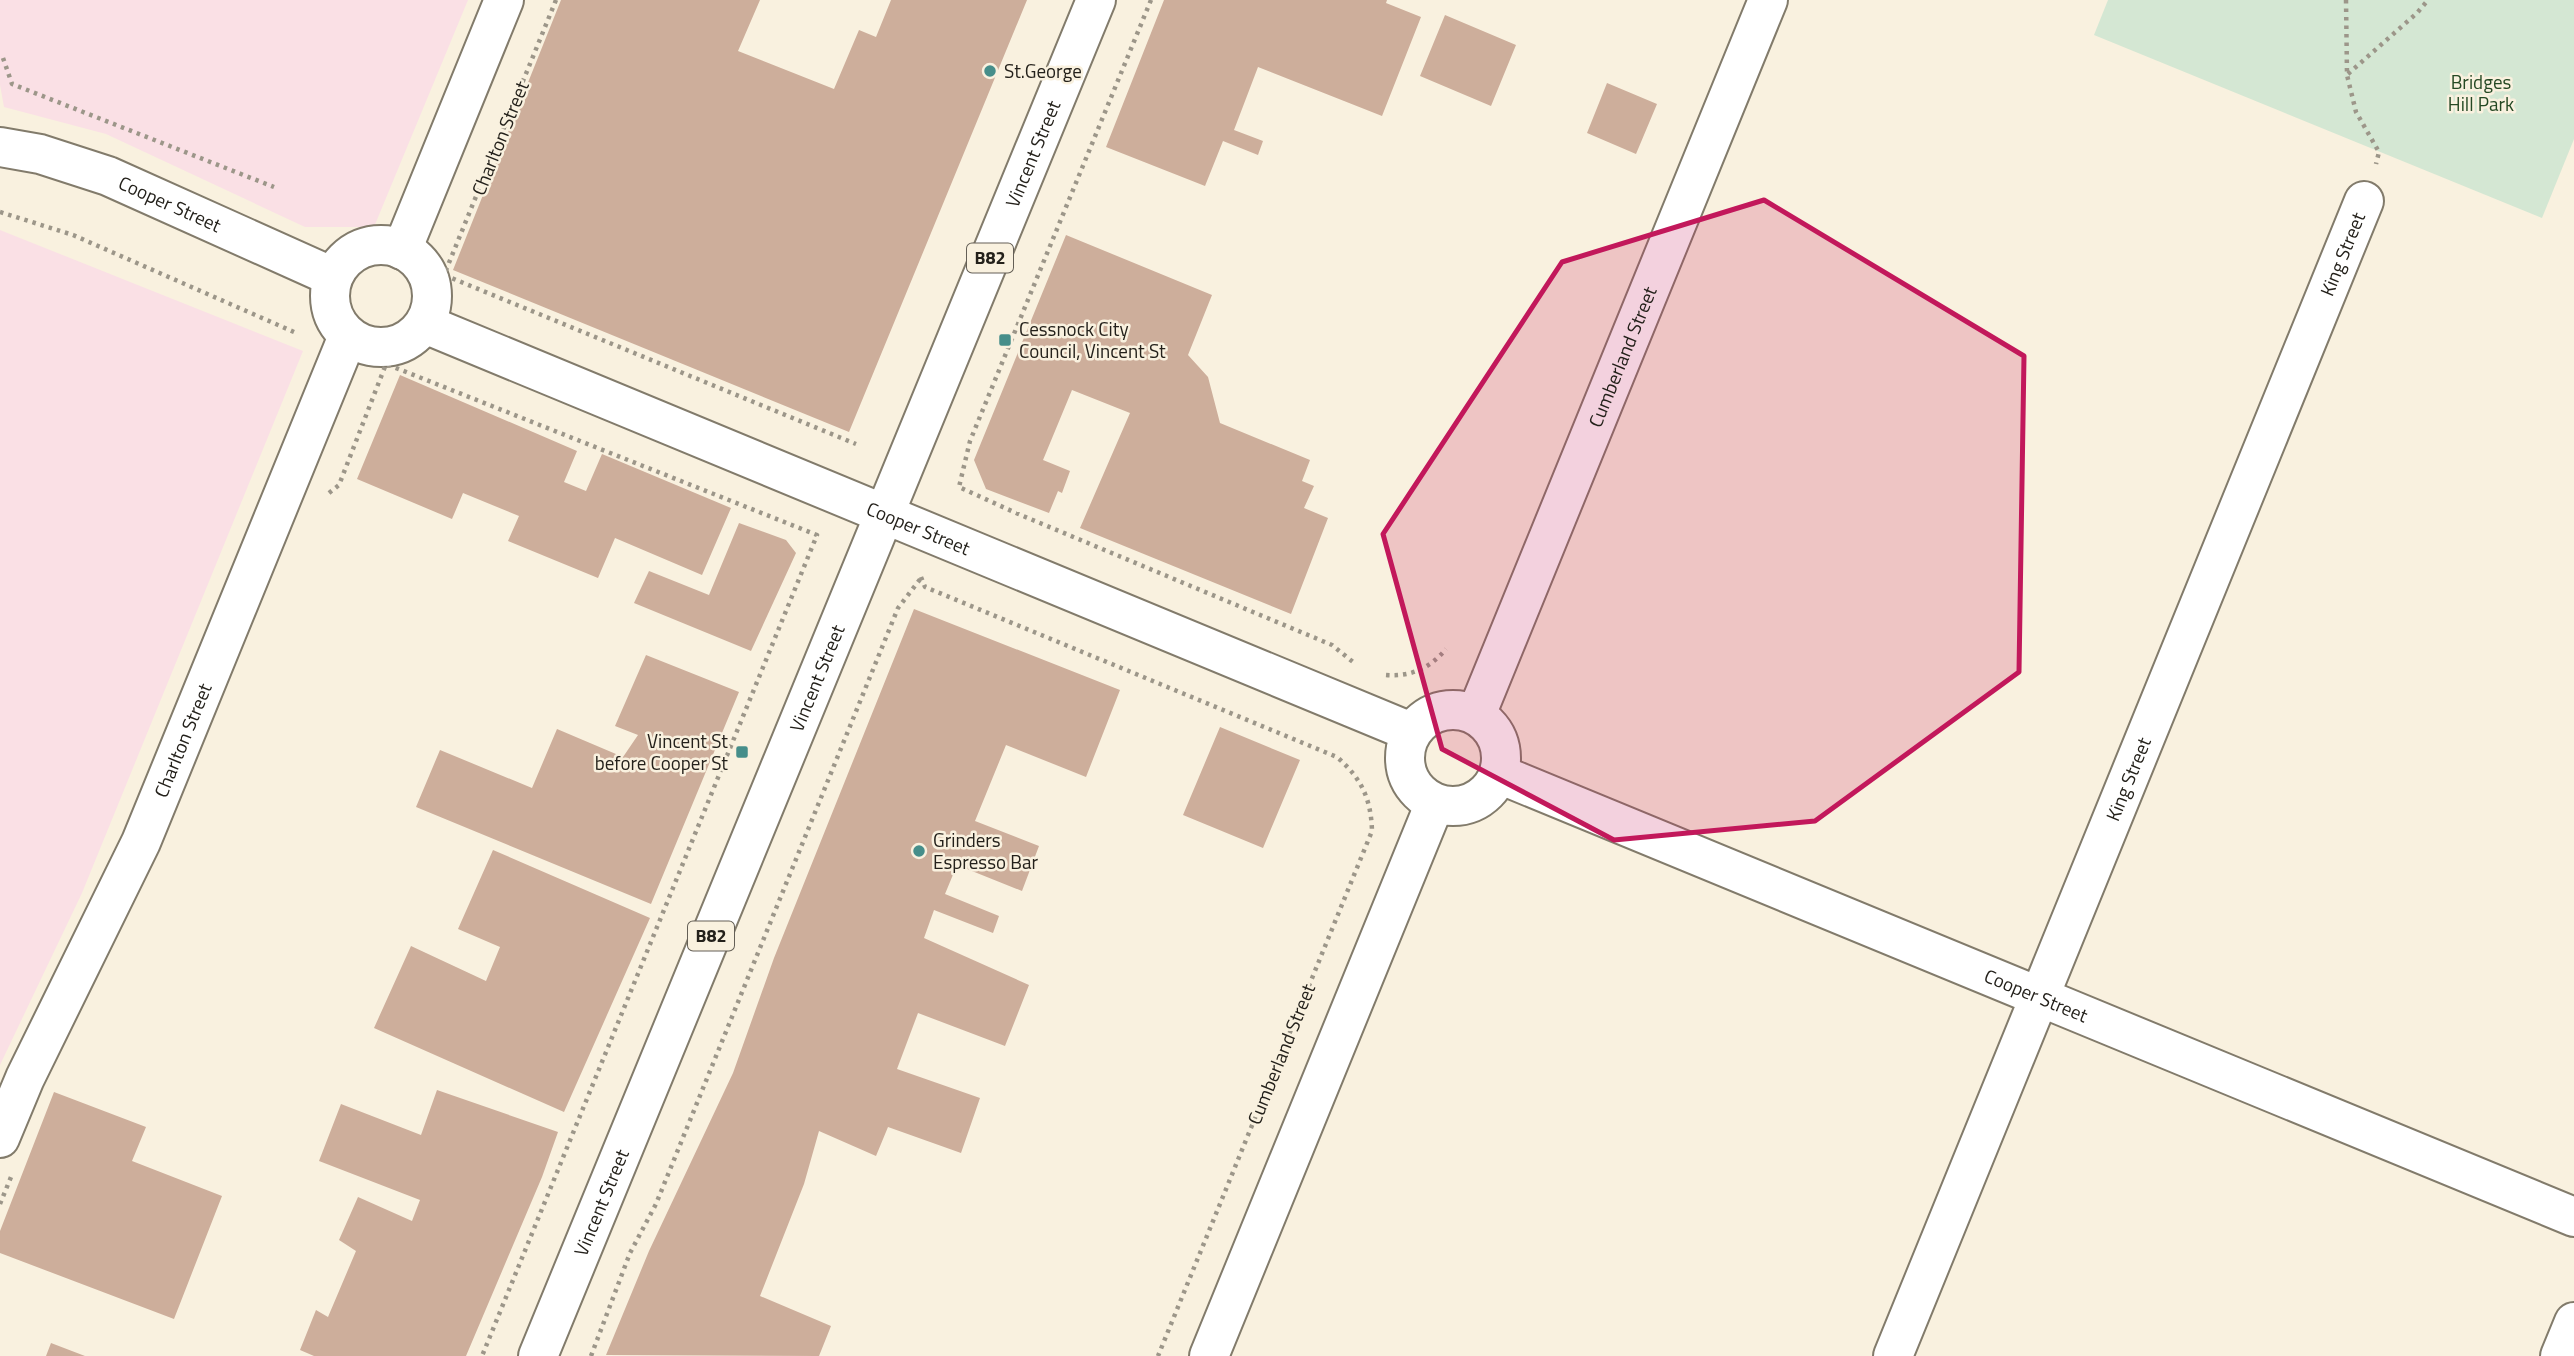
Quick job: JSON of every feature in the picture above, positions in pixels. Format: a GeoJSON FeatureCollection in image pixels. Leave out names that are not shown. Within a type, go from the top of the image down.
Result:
{"type":"FeatureCollection","features":[{"type":"Feature","properties":{"kind":"street"},"geometry":{"type":"LineString","coordinates":[[402,250],[504,0]]}},
{"type":"Feature","properties":{"kind":"street","name":"Vincent Street"},"geometry":{"type":"LineString","coordinates":[[538,1356],[1096,0]]}},
{"type":"Feature","properties":{"kind":"street","name":"Cumberland Street"},"geometry":{"type":"LineString","coordinates":[[1476,715],[1769,0]]}},
{"type":"Feature","properties":{"kind":"street","name":"Cooper Street"},"geometry":{"type":"LineString","coordinates":[[0,147],[40,154],[107,176],[333,277]]}},
{"type":"Feature","properties":{"kind":"street","name":"King Street"},"geometry":{"type":"LineString","coordinates":[[1893,1356],[2364,201]]}},
{"type":"Feature","properties":{"kind":"street"},"geometry":{"type":"LineString","coordinates":[[375,245],[402,250],[424,268],[430,282],[432,296],[425,324],[403,343],[389,347],[360,343],[337,324],[330,309],[329,292],[333,277],[340,265],[362,248],[375,245]]}},
{"type":"Feature","properties":{"kind":"street","name":"Cooper Street"},"geometry":{"type":"LineString","coordinates":[[425,324],[1411,732]]}},
{"type":"Feature","properties":{"kind":"street","name":"Charlton Street"},"geometry":{"type":"LineString","coordinates":[[0,1138],[25,1078],[141,842],[348,335]]}},
{"type":"Feature","properties":{"kind":"street"},"geometry":{"type":"LineString","coordinates":[[1455,709],[1476,715],[1490,725],[1498,738],[1502,755],[1499,775],[1491,790],[1474,802],[1457,806],[1435,803],[1420,794],[1405,769],[1404,753],[1411,732],[1422,719],[1438,711],[1455,709]]}},
{"type":"Feature","properties":{"kind":"street","name":"Cooper Street"},"geometry":{"type":"LineString","coordinates":[[1499,775],[2574,1217]]}},
{"type":"Feature","properties":{"kind":"street"},"geometry":{"type":"LineString","coordinates":[[1209,1356],[1435,803]]}},
{"type":"Feature","properties":{"kind":"street"},"geometry":{"type":"LineString","coordinates":[[2560,1356],[2574,1322]]}},
{"type":"Feature","properties":{"kind":"path","name":"Charlton Street"},"geometry":{"type":"LineString","coordinates":[[556,0],[444,275],[856,444]]}},
{"type":"Feature","properties":{"kind":"path"},"geometry":{"type":"LineString","coordinates":[[1151,0],[970,441],[959,487],[1332,645],[1360,667]]}},
{"type":"Feature","properties":{"kind":"path"},"geometry":{"type":"LineString","coordinates":[[2346,0],[2347,75],[2356,112],[2379,152],[2364,201]]}},
{"type":"Feature","properties":{"kind":"path"},"geometry":{"type":"LineString","coordinates":[[2347,75],[2428,0]]}},
{"type":"Feature","properties":{"kind":"path"},"geometry":{"type":"LineString","coordinates":[[3,58],[12,84],[274,187]]}},
{"type":"Feature","properties":{"kind":"path"},"geometry":{"type":"LineString","coordinates":[[0,212],[73,235],[294,332]]}},
{"type":"Feature","properties":{"kind":"path"},"geometry":{"type":"LineString","coordinates":[[386,364],[817,535],[482,1356]]}},
{"type":"Feature","properties":{"kind":"path","name":"Cumberland Street"},"geometry":{"type":"LineString","coordinates":[[591,1356],[630,1253],[656,1204],[898,608],[921,578],[925,587],[1337,757],[1352,770],[1365,789],[1371,809],[1372,831],[1158,1356]]}},
{"type":"Feature","properties":{"kind":"path"},"geometry":{"type":"LineString","coordinates":[[1380,675],[1402,677],[1433,664],[1446,649]]}},
{"type":"Feature","properties":{"kind":"highlighted area"},"geometry":{"type":"Polygon","coordinates":[[[1764,200],[2024,356],[2019,672],[1815,821],[1614,840],[1442,749],[1383,534],[1562,262],[1764,200]]]}},
{"type":"Feature","properties":{"kind":"shaded area"},"geometry":{"type":"Polygon","coordinates":[[[0,0],[468,0],[374,227],[305,227],[106,134],[4,107],[0,85],[0,0]]]}},
{"type":"Feature","properties":{"kind":"shaded area"},"geometry":{"type":"Polygon","coordinates":[[[0,230],[303,351],[82,893],[0,1065],[0,230]]]}},
{"type":"Feature","properties":{"kind":"green space","name":"Bridges Hill Park"},"geometry":{"type":"Polygon","coordinates":[[[2108,0],[2574,0],[2574,139],[2542,218],[2094,35],[2108,0]]]}},
{"type":"Feature","properties":{"kind":"building"},"geometry":{"type":"Polygon","coordinates":[[[561,0],[760,0],[738,51],[834,89],[859,30],[876,37],[891,0],[1027,0],[849,432],[453,270],[561,0]]]}},
{"type":"Feature","properties":{"kind":"building"},"geometry":{"type":"Polygon","coordinates":[[[1164,0],[1387,0],[1386,3],[1421,17],[1382,116],[1258,67],[1234,130],[1263,141],[1258,155],[1223,141],[1205,186],[1106,147],[1164,0]]]}},
{"type":"Feature","properties":{"kind":"building"},"geometry":{"type":"Polygon","coordinates":[[[1445,15],[1516,45],[1491,106],[1420,76],[1445,15]]]}},
{"type":"Feature","properties":{"kind":"building"},"geometry":{"type":"Polygon","coordinates":[[[1607,83],[1657,104],[1636,154],[1587,133],[1607,83]]]}},
{"type":"Feature","properties":{"kind":"building"},"geometry":{"type":"Polygon","coordinates":[[[1066,235],[1212,295],[1188,355],[1208,377],[1220,423],[1310,460],[1302,481],[1314,486],[1304,508],[1328,518],[1291,614],[1080,528],[1130,413],[1072,390],[1043,460],[1070,471],[1062,493],[1058,491],[1049,513],[986,489],[974,460],[1066,235]]]}},
{"type":"Feature","properties":{"kind":"building"},"geometry":{"type":"Polygon","coordinates":[[[400,375],[577,451],[564,482],[586,491],[602,454],[731,508],[702,575],[615,538],[598,578],[508,541],[519,516],[463,493],[452,519],[357,479],[400,375]]]}},
{"type":"Feature","properties":{"kind":"building"},"geometry":{"type":"Polygon","coordinates":[[[739,523],[786,540],[796,553],[751,651],[634,603],[649,571],[709,595],[739,523]]]}},
{"type":"Feature","properties":{"kind":"building"},"geometry":{"type":"Polygon","coordinates":[[[914,609],[1120,690],[1086,777],[1006,745],[975,821],[1039,846],[1022,891],[957,865],[945,894],[999,916],[993,933],[934,910],[924,938],[1029,985],[1005,1046],[918,1013],[897,1069],[980,1098],[961,1153],[888,1127],[876,1156],[819,1131],[804,1184],[760,1296],[831,1326],[819,1356],[606,1355],[649,1251],[733,1073],[774,958],[914,609]]]}},
{"type":"Feature","properties":{"kind":"building"},"geometry":{"type":"Polygon","coordinates":[[[646,655],[739,692],[651,904],[416,807],[440,750],[532,788],[557,729],[623,757],[638,735],[615,726],[646,655]]]}},
{"type":"Feature","properties":{"kind":"building"},"geometry":{"type":"Polygon","coordinates":[[[1220,727],[1300,760],[1263,848],[1183,815],[1220,727]]]}},
{"type":"Feature","properties":{"kind":"building"},"geometry":{"type":"Polygon","coordinates":[[[493,850],[650,918],[564,1112],[374,1028],[411,946],[486,981],[500,947],[458,929],[493,850]]]}},
{"type":"Feature","properties":{"kind":"building"},"geometry":{"type":"Polygon","coordinates":[[[437,1090],[558,1132],[542,1177],[466,1356],[314,1356],[300,1350],[316,1310],[328,1317],[356,1251],[339,1240],[358,1197],[412,1221],[420,1200],[319,1161],[341,1104],[421,1135],[437,1090]]]}},
{"type":"Feature","properties":{"kind":"building"},"geometry":{"type":"Polygon","coordinates":[[[54,1092],[146,1127],[132,1161],[222,1196],[174,1319],[0,1253],[0,1231],[54,1092]]]}},
{"type":"Feature","properties":{"kind":"building"},"geometry":{"type":"Polygon","coordinates":[[[51,1343],[85,1356],[46,1356],[51,1343]]]}},
{"type":"Feature","properties":{"kind":"place","name":"St.George"},"geometry":{"type":"Point","coordinates":[990,71]}},
{"type":"Feature","properties":{"kind":"place","name":"Cessnock City Council, Vincent St"},"geometry":{"type":"Point","coordinates":[1005,340]}},
{"type":"Feature","properties":{"kind":"place","name":"Vincent St before Cooper St"},"geometry":{"type":"Point","coordinates":[742,752]}},
{"type":"Feature","properties":{"kind":"place","name":"Grinders Espresso Bar"},"geometry":{"type":"Point","coordinates":[919,851]}}]}
